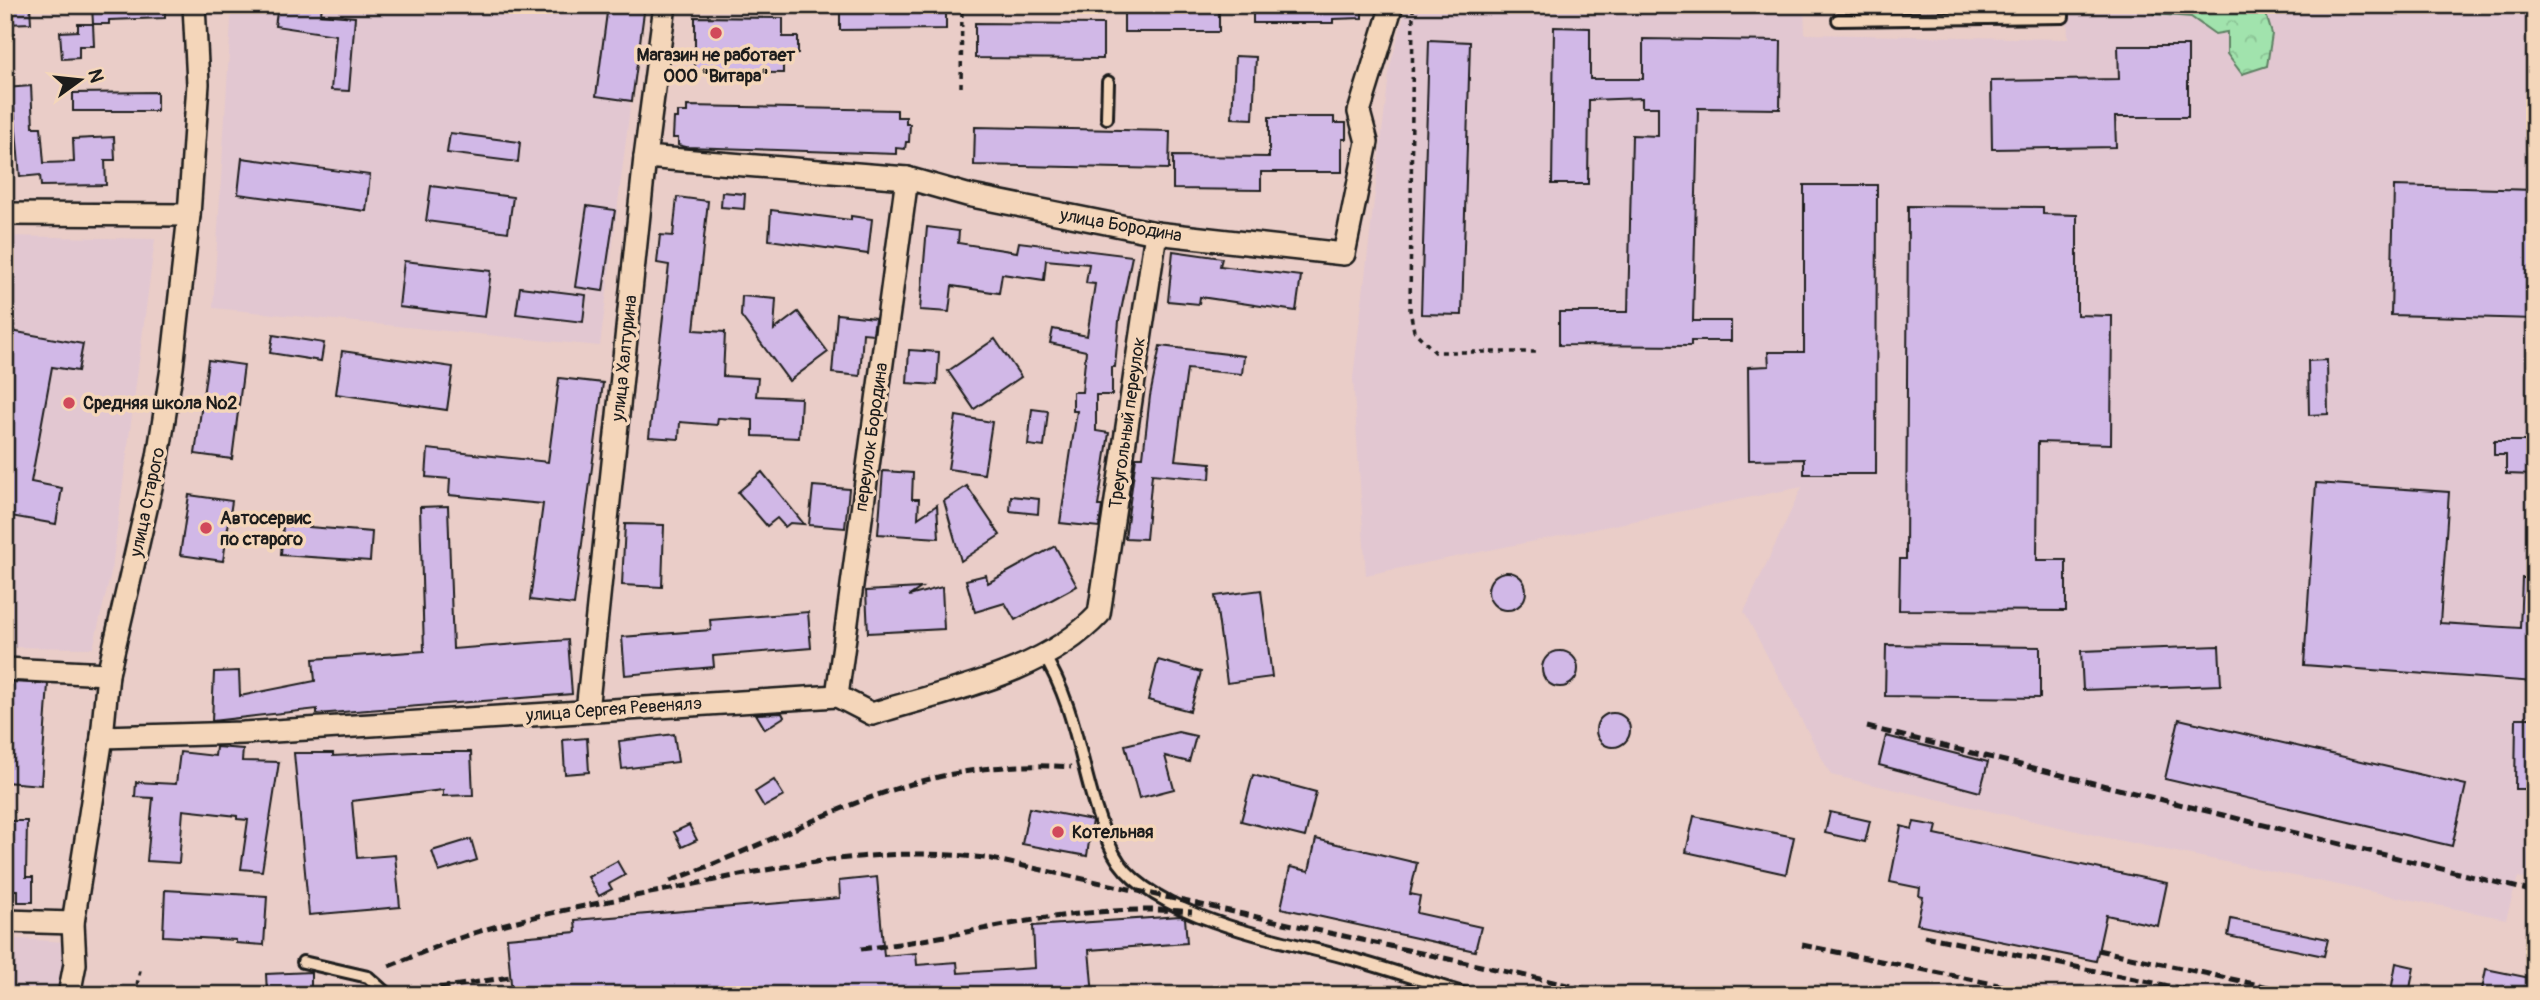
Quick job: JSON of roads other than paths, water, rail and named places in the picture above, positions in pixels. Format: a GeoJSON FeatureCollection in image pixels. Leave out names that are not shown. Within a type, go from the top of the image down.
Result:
{"type":"FeatureCollection","features":[{"type":"Feature","properties":{"kind":"street","name":"улица Старого"},"geometry":{"type":"LineString","coordinates":[[69,995],[75,964],[73,923],[102,737],[108,674],[158,457],[172,368],[189,215],[198,84],[194,5]]}},
{"type":"Feature","properties":{"kind":"street","name":"улица Халтурина"},"geometry":{"type":"LineString","coordinates":[[587,711],[645,157],[665,5]]}},
{"type":"Feature","properties":{"kind":"street","name":"улица Бородина"},"geometry":{"type":"LineString","coordinates":[[645,157],[907,178],[967,195],[1156,233],[1343,254],[1361,182],[1367,142],[1359,112],[1392,5]]}},
{"type":"Feature","properties":{"kind":"street","name":"переулок Бородина"},"geometry":{"type":"LineString","coordinates":[[837,696],[907,178]]}},
{"type":"Feature","properties":{"kind":"street"},"geometry":{"type":"LineString","coordinates":[[5,214],[189,215]]}},
{"type":"Feature","properties":{"kind":"street","name":"Треугольный переулок"},"geometry":{"type":"LineString","coordinates":[[1099,614],[1156,233]]}},
{"type":"Feature","properties":{"kind":"street","name":"улица Сергея Ревенялэ"},"geometry":{"type":"LineString","coordinates":[[102,737],[243,733],[837,696],[873,714],[1003,673],[1085,629],[1099,614]]}},
{"type":"Feature","properties":{"kind":"street"},"geometry":{"type":"LineString","coordinates":[[5,669],[108,674]]}},
{"type":"Feature","properties":{"kind":"street"},"geometry":{"type":"LineString","coordinates":[[5,921],[73,923]]}},
{"type":"Feature","properties":{"kind":"lane"},"geometry":{"type":"LineString","coordinates":[[1838,20],[2063,17],[2063,5]]}},
{"type":"Feature","properties":{"kind":"lane"},"geometry":{"type":"LineString","coordinates":[[1107,118],[1108,82]]}},
{"type":"Feature","properties":{"kind":"lane"},"geometry":{"type":"LineString","coordinates":[[1043,653],[1071,712],[1110,844],[1121,865],[1138,882],[1156,896],[1229,926],[1469,995]]}},
{"type":"Feature","properties":{"kind":"lane"},"geometry":{"type":"LineString","coordinates":[[303,962],[368,977],[388,995]]}},
{"type":"Feature","properties":{"kind":"railway"},"geometry":{"type":"LineString","coordinates":[[1867,727],[2535,892]]}},
{"type":"Feature","properties":{"kind":"railway"},"geometry":{"type":"LineString","coordinates":[[670,881],[864,800],[911,784],[961,772],[1014,766],[1071,767]]}},
{"type":"Feature","properties":{"kind":"railway"},"geometry":{"type":"LineString","coordinates":[[389,966],[494,927],[562,911],[794,865],[912,854],[992,859],[1613,995]]}},
{"type":"Feature","properties":{"kind":"railway"},"geometry":{"type":"LineString","coordinates":[[861,949],[1065,915],[1149,910],[1192,912]]}},
{"type":"Feature","properties":{"kind":"railway"},"geometry":{"type":"LineString","coordinates":[[1924,936],[2213,995]]}},
{"type":"Feature","properties":{"kind":"railway"},"geometry":{"type":"LineString","coordinates":[[1802,945],[2048,995]]}},
{"type":"Feature","properties":{"kind":"railway"},"geometry":{"type":"LineString","coordinates":[[2098,950],[2305,995]]}},
{"type":"Feature","properties":{"kind":"railway"},"geometry":{"type":"LineString","coordinates":[[395,995],[510,977]]}},
{"type":"Feature","properties":{"kind":"place","name":"Магазин не работает ООО \"Витара\""},"geometry":{"type":"Point","coordinates":[716,33]}},
{"type":"Feature","properties":{"kind":"place","name":"Средняя школа №2"},"geometry":{"type":"Point","coordinates":[69,403]}},
{"type":"Feature","properties":{"kind":"place","name":"Автосервис по старого"},"geometry":{"type":"Point","coordinates":[206,528]}},
{"type":"Feature","properties":{"kind":"place","name":"Котельная"},"geometry":{"type":"Point","coordinates":[1058,832]}}]}
